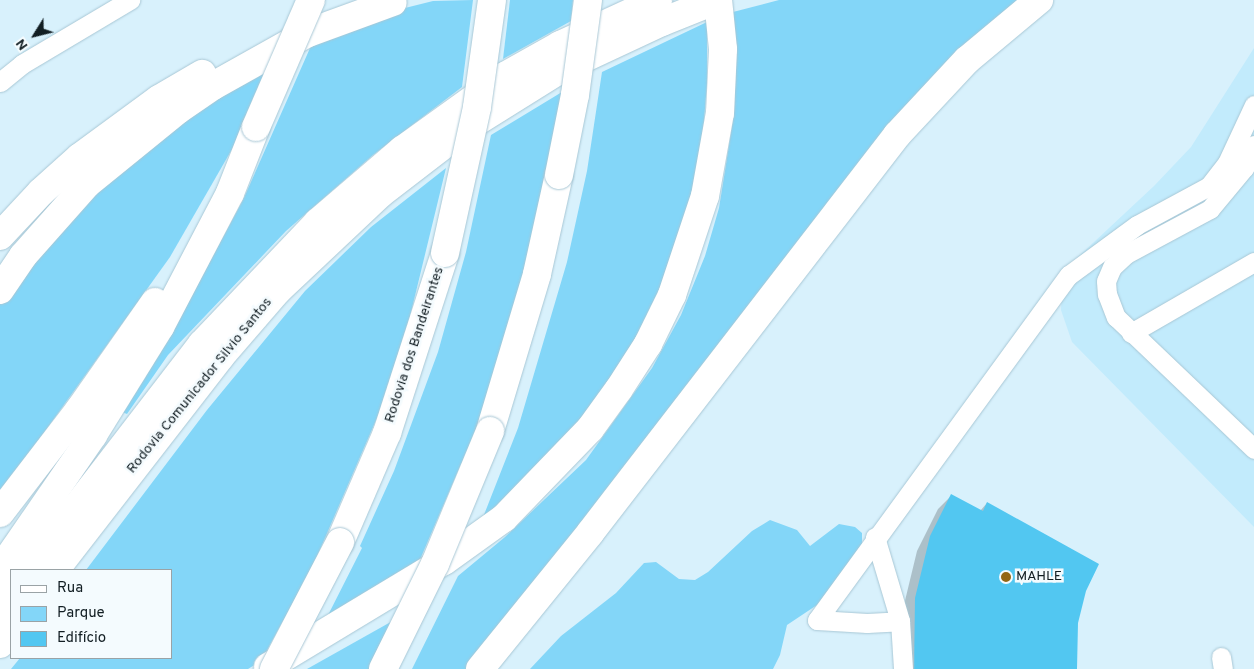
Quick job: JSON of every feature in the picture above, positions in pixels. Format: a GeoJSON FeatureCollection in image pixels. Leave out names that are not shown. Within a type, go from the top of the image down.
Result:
{"type":"FeatureCollection","features":[{"type":"Feature","properties":{"kind":"highway"},"geometry":{"type":"LineString","coordinates":[[0,570],[93,435],[160,327],[230,193],[310,0]]}},
{"type":"Feature","properties":{"kind":"highway","name":"Rodovia dos Bandeirantes"},"geometry":{"type":"LineString","coordinates":[[274,669],[340,542],[387,433],[445,253],[477,107],[492,0]]}},
{"type":"Feature","properties":{"kind":"highway"},"geometry":{"type":"LineString","coordinates":[[383,669],[435,564],[490,431],[538,274],[560,175],[575,95],[588,0]]}},
{"type":"Feature","properties":{"kind":"highway","name":"Rodovia Comunicador Silvio Santos"},"geometry":{"type":"LineString","coordinates":[[29,569],[202,344],[318,222],[402,150],[505,76],[560,45],[658,0]]}},
{"type":"Feature","properties":{"kind":"highway"},"geometry":{"type":"LineString","coordinates":[[265,669],[444,562],[482,535],[527,496],[590,429],[648,344],[672,295],[705,196],[720,113],[723,49],[718,0]]}},
{"type":"Feature","properties":{"kind":"highway","name":"Rodovia Comunicador Silvio Santos"},"geometry":{"type":"LineString","coordinates":[[56,569],[220,357],[277,291],[380,194],[464,130],[561,69],[662,22],[718,0]]}},
{"type":"Feature","properties":{"kind":"highway"},"geometry":{"type":"LineString","coordinates":[[480,669],[590,533],[897,135],[967,60],[1039,0]]}},
{"type":"Feature","properties":{"kind":"highway"},"geometry":{"type":"LineString","coordinates":[[0,236],[41,192],[73,163],[159,99],[271,39],[322,19],[396,1]]}},
{"type":"Feature","properties":{"kind":"highway"},"geometry":{"type":"LineString","coordinates":[[0,290],[23,256],[87,184],[178,110],[230,76],[308,34],[396,1]]}},
{"type":"Feature","properties":{"kind":"highway"},"geometry":{"type":"LineString","coordinates":[[0,513],[150,310],[179,265],[255,130]]}},
{"type":"Feature","properties":{"kind":"highway"},"geometry":{"type":"LineString","coordinates":[[0,607],[10,593]]}},
{"type":"Feature","properties":{"kind":"highway"},"geometry":{"type":"LineString","coordinates":[[0,644],[10,630]]}},
{"type":"Feature","properties":{"kind":"street"},"geometry":{"type":"LineString","coordinates":[[0,82],[22,64],[130,0]]}},
{"type":"Feature","properties":{"kind":"street"},"geometry":{"type":"LineString","coordinates":[[900,620],[867,623],[817,620],[875,537],[1069,275],[1137,225],[1209,186],[1227,163],[1254,105]]}},
{"type":"Feature","properties":{"kind":"street"},"geometry":{"type":"LineString","coordinates":[[1254,145],[1244,168],[1210,209],[1126,254],[1112,268],[1106,281],[1107,294],[1116,317],[1254,449]]}},
{"type":"Feature","properties":{"kind":"street"},"geometry":{"type":"LineString","coordinates":[[1131,333],[1254,262]]}},
{"type":"Feature","properties":{"kind":"street"},"geometry":{"type":"LineString","coordinates":[[875,537],[900,620],[903,669]]}},
{"type":"Feature","properties":{"kind":"street"},"geometry":{"type":"LineString","coordinates":[[491,669],[500,642]]}},
{"type":"Feature","properties":{"kind":"shaded area"},"geometry":{"type":"Polygon","coordinates":[[[1254,48],[1254,527],[1072,342],[1061,310],[1063,271],[1154,186],[1191,147],[1254,48]]]}},
{"type":"Feature","properties":{"kind":"green space"},"geometry":{"type":"Polygon","coordinates":[[[473,0],[462,87],[373,155],[286,231],[168,355],[127,414],[122,412],[170,336],[243,200],[314,39],[389,12],[433,1],[473,0]]]}},
{"type":"Feature","properties":{"kind":"green space"},"geometry":{"type":"Polygon","coordinates":[[[510,0],[573,0],[571,21],[503,59],[510,0]]]}},
{"type":"Feature","properties":{"kind":"green space"},"geometry":{"type":"Polygon","coordinates":[[[779,0],[1026,0],[474,669],[412,669],[458,576],[505,537],[586,460],[652,368],[681,315],[705,256],[719,208],[734,114],[736,65],[733,12],[779,0]]]}},
{"type":"Feature","properties":{"kind":"green space"},"geometry":{"type":"Polygon","coordinates":[[[707,22],[707,84],[700,169],[668,274],[636,342],[591,410],[480,525],[518,428],[567,262],[587,171],[602,72],[707,22]]]}},
{"type":"Feature","properties":{"kind":"green space"},"geometry":{"type":"Polygon","coordinates":[[[270,60],[235,144],[170,257],[0,494],[0,299],[110,173],[270,60]]]}},
{"type":"Feature","properties":{"kind":"green space"},"geometry":{"type":"Polygon","coordinates":[[[562,92],[534,242],[467,459],[461,464],[416,569],[322,627],[362,548],[360,546],[394,471],[438,352],[466,252],[491,135],[562,92]]]}},
{"type":"Feature","properties":{"kind":"green space"},"geometry":{"type":"Polygon","coordinates":[[[446,168],[405,337],[380,411],[312,568],[261,661],[248,669],[11,669],[19,659],[172,659],[172,569],[87,569],[207,410],[305,291],[371,227],[446,168]]]}},
{"type":"Feature","properties":{"kind":"green space"},"geometry":{"type":"Polygon","coordinates":[[[770,520],[797,530],[810,546],[839,524],[855,527],[862,533],[862,547],[823,601],[787,625],[780,655],[773,669],[530,669],[561,636],[616,593],[644,563],[656,562],[679,579],[695,580],[708,572],[752,531],[770,520]]]}},
{"type":"Feature","properties":{"kind":"green space"},"geometry":{"type":"Polygon","coordinates":[[[396,619],[369,669],[307,669],[396,619]]]}},
{"type":"Feature","properties":{"kind":"building","name":"MAHLE"},"geometry":{"type":"Polygon","coordinates":[[[951,494],[983,511],[987,502],[1099,564],[1086,591],[1078,623],[1077,669],[914,669],[915,598],[930,536],[951,494]]]}},
{"type":"Feature","properties":{"kind":"place","name":"MAHLE"},"geometry":{"type":"Point","coordinates":[1006,577]}}]}
